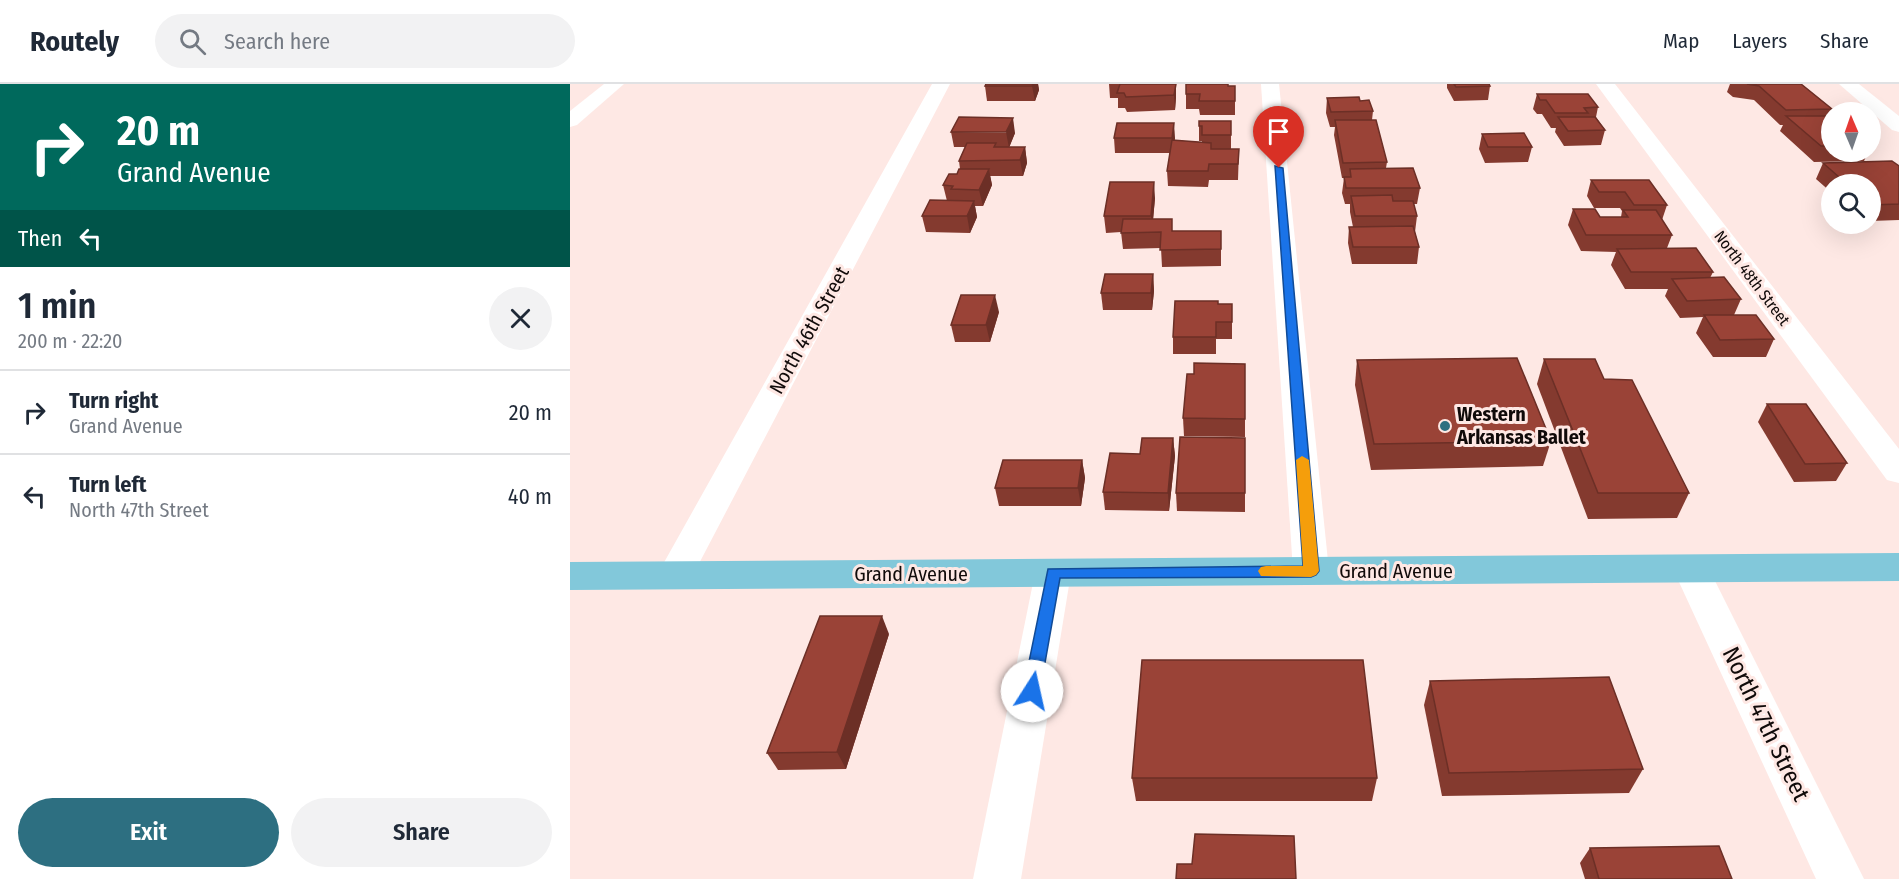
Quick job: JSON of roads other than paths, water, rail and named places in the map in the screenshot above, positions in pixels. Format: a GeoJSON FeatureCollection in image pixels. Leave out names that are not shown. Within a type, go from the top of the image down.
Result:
{"type":"FeatureCollection","features":[{"type":"Feature","properties":{"kind":"main road","name":"Grand Avenue"},"geometry":{"type":"LineString","coordinates":[[570,576],[1899,567]]}},
{"type":"Feature","properties":{"kind":"street"},"geometry":{"type":"LineString","coordinates":[[570,121],[615,84]]}},
{"type":"Feature","properties":{"kind":"street","name":"North 46th Street"},"geometry":{"type":"LineString","coordinates":[[675,575],[941,84]]}},
{"type":"Feature","properties":{"kind":"street"},"geometry":{"type":"LineString","coordinates":[[1270,84],[1311,571]]}},
{"type":"Feature","properties":{"kind":"street","name":"North 48th Street"},"geometry":{"type":"LineString","coordinates":[[1605,84],[1899,472]]}},
{"type":"Feature","properties":{"kind":"street"},"geometry":{"type":"LineString","coordinates":[[1848,84],[1899,126]]}},
{"type":"Feature","properties":{"kind":"street","name":"North 47th Street"},"geometry":{"type":"LineString","coordinates":[[1691,569],[1840,879]]}},
{"type":"Feature","properties":{"kind":"street"},"geometry":{"type":"LineString","coordinates":[[997,879],[1053,573]]}},
{"type":"Feature","properties":{"kind":"place","name":"Western Arkansas Ballet"},"geometry":{"type":"Point","coordinates":[1445,426]}}]}
